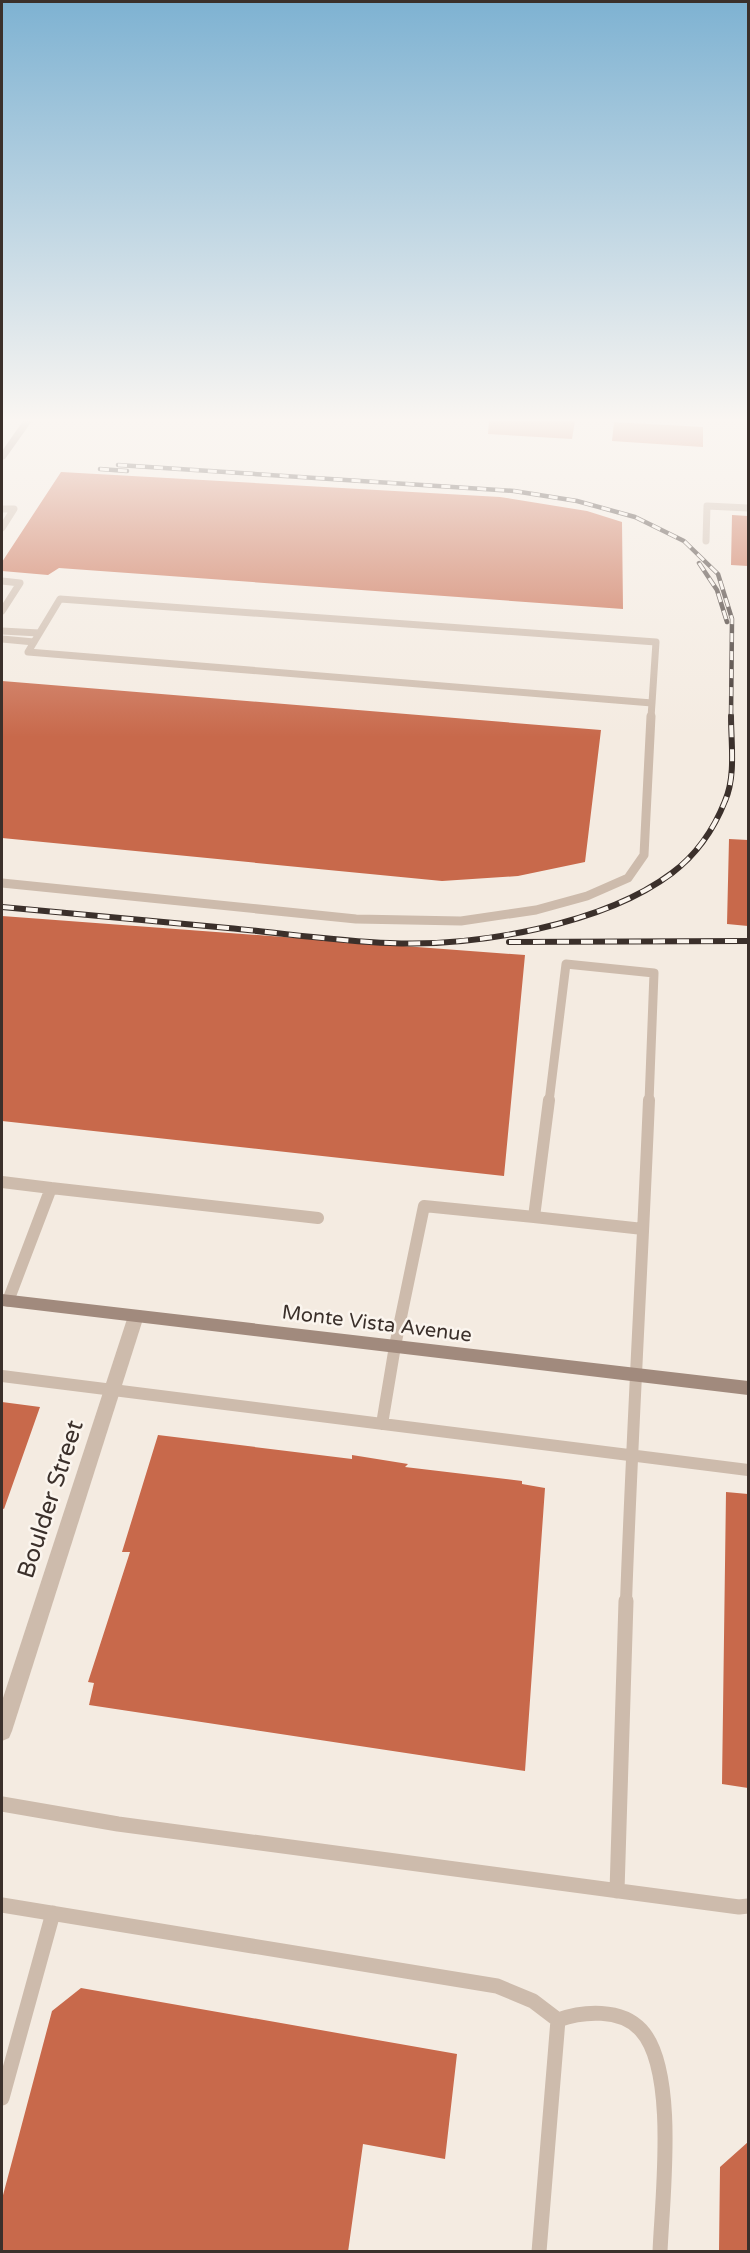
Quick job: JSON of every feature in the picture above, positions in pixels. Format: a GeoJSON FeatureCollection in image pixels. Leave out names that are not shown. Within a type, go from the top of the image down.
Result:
{"type":"FeatureCollection","features":[{"type":"Feature","properties":{"kind":"street","name":"Monte Vista Avenue"},"geometry":{"type":"LineString","coordinates":[[5,1300],[748,1388]]}},
{"type":"Feature","properties":{"kind":"street","name":"Boulder Street"},"geometry":{"type":"LineString","coordinates":[[2,1731],[136,1316]]}},
{"type":"Feature","properties":{"kind":"lane"},"geometry":{"type":"LineString","coordinates":[[706,526],[706,541]]}},
{"type":"Feature","properties":{"kind":"lane"},"geometry":{"type":"LineString","coordinates":[[2,581],[20,582],[2,611]]}},
{"type":"Feature","properties":{"kind":"lane"},"geometry":{"type":"LineString","coordinates":[[2,883],[356,919],[461,921],[536,910],[587,896],[628,878],[644,855],[656,642],[60,599],[28,652],[652,703]]}},
{"type":"Feature","properties":{"kind":"lane"},"geometry":{"type":"LineString","coordinates":[[2,631],[39,633]]}},
{"type":"Feature","properties":{"kind":"lane"},"geometry":{"type":"LineString","coordinates":[[2,639],[34,642]]}},
{"type":"Feature","properties":{"kind":"lane"},"geometry":{"type":"LineString","coordinates":[[534,1217],[566,964],[654,973],[637,1375],[631,1455],[617,1891]]}},
{"type":"Feature","properties":{"kind":"lane"},"geometry":{"type":"LineString","coordinates":[[2,1182],[318,1218]]}},
{"type":"Feature","properties":{"kind":"lane"},"geometry":{"type":"LineString","coordinates":[[5,1300],[51,1188]]}},
{"type":"Feature","properties":{"kind":"lane"},"geometry":{"type":"LineString","coordinates":[[382,1424],[395,1346],[424,1206],[643,1229]]}},
{"type":"Feature","properties":{"kind":"lane"},"geometry":{"type":"LineString","coordinates":[[2,1376],[748,1470]]}},
{"type":"Feature","properties":{"kind":"lane"},"geometry":{"type":"LineString","coordinates":[[2,1804],[130,1825],[617,1891],[740,1907],[748,1906]]}},
{"type":"Feature","properties":{"kind":"lane"},"geometry":{"type":"LineString","coordinates":[[2,1905],[497,1986],[534,2001],[558,2020]]}},
{"type":"Feature","properties":{"kind":"lane"},"geometry":{"type":"LineString","coordinates":[[2,2098],[53,1913]]}},
{"type":"Feature","properties":{"kind":"lane"},"geometry":{"type":"LineString","coordinates":[[558,2020],[585,2013],[622,2017],[642,2031],[657,2060],[664,2105],[660,2252]]}},
{"type":"Feature","properties":{"kind":"lane"},"geometry":{"type":"LineString","coordinates":[[539,2252],[558,2020]]}},
{"type":"Feature","properties":{"kind":"building"},"geometry":{"type":"Polygon","coordinates":[[[26,526],[622,526],[623,609],[59,568],[48,575],[2,571],[2,562],[26,526]]]}},
{"type":"Feature","properties":{"kind":"building"},"geometry":{"type":"Polygon","coordinates":[[[732,526],[748,526],[748,566],[731,565],[732,526]]]}},
{"type":"Feature","properties":{"kind":"building"},"geometry":{"type":"Polygon","coordinates":[[[2,681],[601,730],[585,862],[518,876],[442,881],[2,838],[2,681]]]}},
{"type":"Feature","properties":{"kind":"building"},"geometry":{"type":"Polygon","coordinates":[[[729,839],[748,840],[748,926],[727,924],[729,839]]]}},
{"type":"Feature","properties":{"kind":"building"},"geometry":{"type":"Polygon","coordinates":[[[2,916],[525,955],[504,1176],[2,1121],[2,916]]]}},
{"type":"Feature","properties":{"kind":"building"},"geometry":{"type":"Polygon","coordinates":[[[2,1402],[40,1407],[4,1509],[2,1508],[2,1402]]]}},
{"type":"Feature","properties":{"kind":"building"},"geometry":{"type":"Polygon","coordinates":[[[158,1435],[352,1459],[352,1455],[408,1464],[405,1467],[522,1481],[522,1484],[545,1488],[525,1771],[89,1705],[94,1683],[88,1682],[130,1552],[122,1552],[158,1435]]]}},
{"type":"Feature","properties":{"kind":"building"},"geometry":{"type":"Polygon","coordinates":[[[726,1492],[748,1494],[748,1788],[722,1784],[726,1492]]]}},
{"type":"Feature","properties":{"kind":"building"},"geometry":{"type":"Polygon","coordinates":[[[81,1988],[457,2054],[445,2159],[363,2144],[348,2252],[2,2252],[2,2199],[52,2011],[81,1988]]]}},
{"type":"Feature","properties":{"kind":"building"},"geometry":{"type":"Polygon","coordinates":[[[748,2142],[748,2252],[719,2252],[720,2167],[748,2142]]]}},
{"type":"Feature","properties":{"kind":"railway"},"geometry":{"type":"LineString","coordinates":[[654,526],[684,541],[718,574],[732,619],[731,716]]}},
{"type":"Feature","properties":{"kind":"railway"},"geometry":{"type":"LineString","coordinates":[[699,563],[717,590],[727,622]]}},
{"type":"Feature","properties":{"kind":"railway"},"geometry":{"type":"LineString","coordinates":[[2,907],[390,943],[460,941],[537,929],[575,919],[644,891],[672,873],[689,858],[710,831],[721,811],[731,781],[731,716]]}},
{"type":"Feature","properties":{"kind":"railway"},"geometry":{"type":"LineString","coordinates":[[509,942],[748,941]]}}]}
